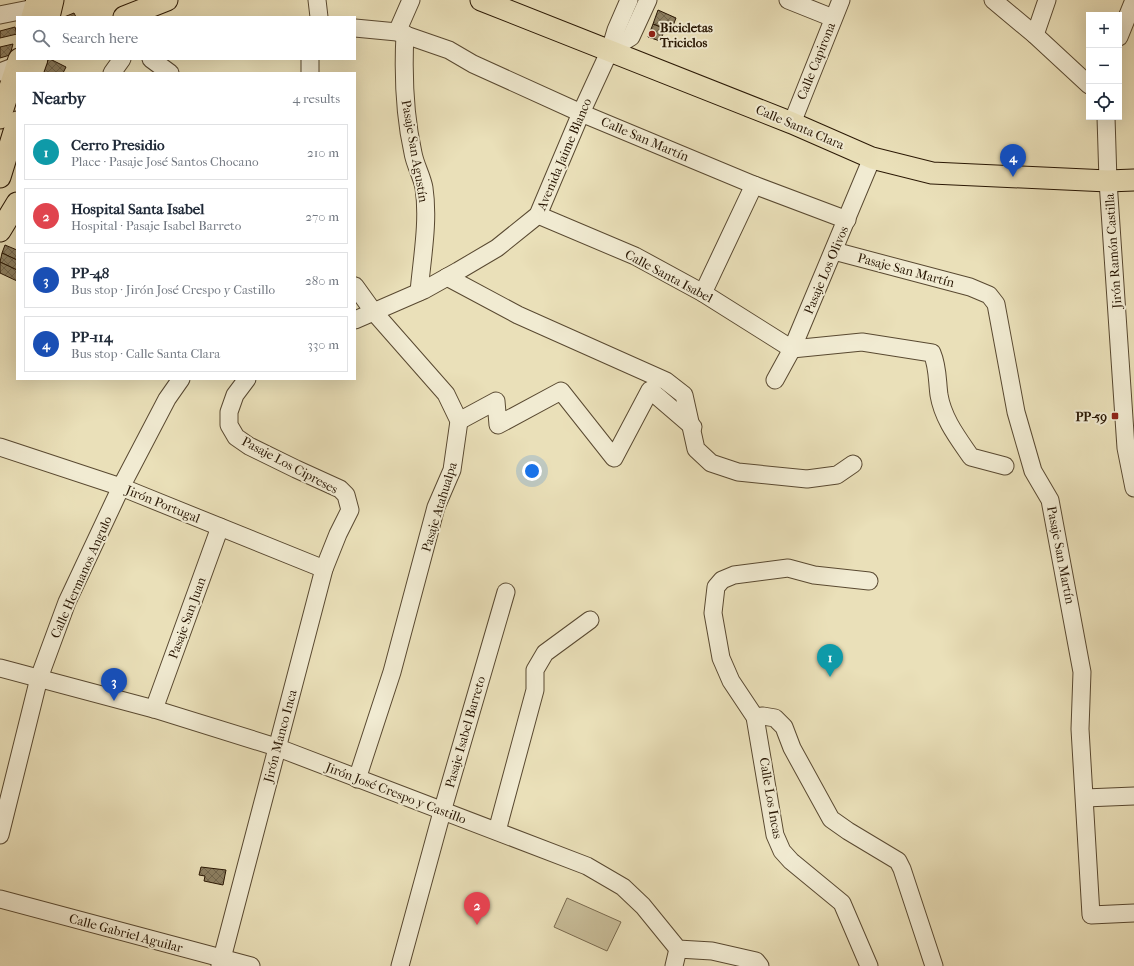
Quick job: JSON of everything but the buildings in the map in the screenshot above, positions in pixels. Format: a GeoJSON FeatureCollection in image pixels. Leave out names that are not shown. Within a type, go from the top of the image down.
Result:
{"type":"FeatureCollection","features":[{"type":"Feature","properties":{"kind":"main road","name":"Calle Santa Clara"},"geometry":{"type":"LineString","coordinates":[[481,0],[792,123],[872,158],[932,173],[1108,181],[1134,180]]}},
{"type":"Feature","properties":{"kind":"main road"},"geometry":{"type":"LineString","coordinates":[[127,16],[162,5]]}},
{"type":"Feature","properties":{"kind":"main road"},"geometry":{"type":"LineString","coordinates":[[20,66],[34,60]]}},
{"type":"Feature","properties":{"kind":"main road"},"geometry":{"type":"LineString","coordinates":[[0,118],[16,76]]}},
{"type":"Feature","properties":{"kind":"main road"},"geometry":{"type":"LineString","coordinates":[[0,177],[16,125]]}},
{"type":"Feature","properties":{"kind":"main road"},"geometry":{"type":"LineString","coordinates":[[0,190],[16,197]]}},
{"type":"Feature","properties":{"kind":"main road"},"geometry":{"type":"LineString","coordinates":[[0,230],[16,205]]}},
{"type":"Feature","properties":{"kind":"street"},"geometry":{"type":"LineString","coordinates":[[317,0],[319,16]]}},
{"type":"Feature","properties":{"kind":"street","name":"Pasaje San Agustín"},"geometry":{"type":"LineString","coordinates":[[411,0],[401,33],[403,77],[409,133],[413,154],[424,188],[425,223],[419,292]]}},
{"type":"Feature","properties":{"kind":"street","name":"Avenida Jaime Blanco"},"geometry":{"type":"LineString","coordinates":[[373,311],[419,292],[497,248],[538,215],[581,113],[610,50],[616,30],[629,0]]}},
{"type":"Feature","properties":{"kind":"street"},"geometry":{"type":"LineString","coordinates":[[610,50],[631,37],[648,0]]}},
{"type":"Feature","properties":{"kind":"street"},"geometry":{"type":"LineString","coordinates":[[788,0],[833,18]]}},
{"type":"Feature","properties":{"kind":"street","name":"Calle Capirona"},"geometry":{"type":"LineString","coordinates":[[792,123],[841,0]]}},
{"type":"Feature","properties":{"kind":"street"},"geometry":{"type":"LineString","coordinates":[[993,0],[1035,35],[1088,84]]}},
{"type":"Feature","properties":{"kind":"street"},"geometry":{"type":"LineString","coordinates":[[1035,35],[1047,0]]}},
{"type":"Feature","properties":{"kind":"street"},"geometry":{"type":"LineString","coordinates":[[1122,30],[1134,0]]}},
{"type":"Feature","properties":{"kind":"street"},"geometry":{"type":"LineString","coordinates":[[0,16],[43,8]]}},
{"type":"Feature","properties":{"kind":"street","name":"Calle San Martín"},"geometry":{"type":"LineString","coordinates":[[356,28],[401,33],[449,50],[473,64],[581,113],[754,185],[847,220]]}},
{"type":"Feature","properties":{"kind":"street"},"geometry":{"type":"LineString","coordinates":[[113,72],[121,60]]}},
{"type":"Feature","properties":{"kind":"street"},"geometry":{"type":"LineString","coordinates":[[152,60],[169,72]]}},
{"type":"Feature","properties":{"kind":"street"},"geometry":{"type":"LineString","coordinates":[[310,60],[310,72]]}},
{"type":"Feature","properties":{"kind":"street","name":"Jirón Ramón Castilla"},"geometry":{"type":"LineString","coordinates":[[1106,120],[1108,181],[1126,448],[1134,488]]}},
{"type":"Feature","properties":{"kind":"street","name":"Pasaje Los Olivos"},"geometry":{"type":"LineString","coordinates":[[774,380],[792,349],[872,158]]}},
{"type":"Feature","properties":{"kind":"street"},"geometry":{"type":"LineString","coordinates":[[703,293],[754,185]]}},
{"type":"Feature","properties":{"kind":"street","name":"Calle Santa Isabel"},"geometry":{"type":"LineString","coordinates":[[538,215],[635,256],[703,293],[792,349]]}},
{"type":"Feature","properties":{"kind":"street","name":"Pasaje San Martín"},"geometry":{"type":"LineString","coordinates":[[834,251],[970,287],[989,295],[996,304],[1016,412],[1033,471],[1050,500],[1070,598],[1082,672],[1080,728],[1092,915],[1134,912]]}},
{"type":"Feature","properties":{"kind":"street"},"geometry":{"type":"LineString","coordinates":[[448,276],[518,315],[666,381],[684,394],[693,427],[696,449],[711,463],[738,472],[807,479],[837,475],[853,464]]}},
{"type":"Feature","properties":{"kind":"street"},"geometry":{"type":"LineString","coordinates":[[356,287],[373,311],[446,394],[459,421],[496,401],[498,425],[561,391],[614,458],[650,390],[693,427]]}},
{"type":"Feature","properties":{"kind":"street"},"geometry":{"type":"LineString","coordinates":[[356,320],[373,311]]}},
{"type":"Feature","properties":{"kind":"street"},"geometry":{"type":"LineString","coordinates":[[792,349],[862,342],[932,353],[937,365],[939,396],[949,425],[972,457],[1004,466]]}},
{"type":"Feature","properties":{"kind":"street","name":"Calle Hermanos Angulo"},"geometry":{"type":"LineString","coordinates":[[0,835],[39,678],[67,602],[121,487],[166,399],[180,380]]}},
{"type":"Feature","properties":{"kind":"street","name":"Pasaje Los Cipreses"},"geometry":{"type":"LineString","coordinates":[[246,380],[235,394],[229,412],[229,425],[236,437],[249,446],[340,490],[346,496],[350,510]]}},
{"type":"Feature","properties":{"kind":"street","name":"Pasaje Atahualpa"},"geometry":{"type":"LineString","coordinates":[[357,779],[392,672],[436,508],[452,470],[459,421]]}},
{"type":"Feature","properties":{"kind":"street","name":"Jirón Portugal"},"geometry":{"type":"LineString","coordinates":[[0,447],[121,487],[324,570]]}},
{"type":"Feature","properties":{"kind":"street","name":"Jirón Manco Inca"},"geometry":{"type":"LineString","coordinates":[[221,962],[276,747],[324,570],[338,534],[350,510]]}},
{"type":"Feature","properties":{"kind":"street","name":"Pasaje San Juan"},"geometry":{"type":"LineString","coordinates":[[154,709],[220,527]]}},
{"type":"Feature","properties":{"kind":"street"},"geometry":{"type":"LineString","coordinates":[[869,581],[814,575],[788,568],[734,575],[722,580],[716,587],[713,613],[721,658],[731,682],[756,717],[763,716],[775,718],[784,727],[792,748],[832,819],[854,835],[898,861],[934,966]]}},
{"type":"Feature","properties":{"kind":"street","name":"Pasaje Isabel Barreto"},"geometry":{"type":"LineString","coordinates":[[400,966],[442,812],[506,592]]}},
{"type":"Feature","properties":{"kind":"street"},"geometry":{"type":"LineString","coordinates":[[497,831],[535,690],[535,670],[545,653],[590,620]]}},
{"type":"Feature","properties":{"kind":"street","name":"Jirón José Crespo y Castillo"},"geometry":{"type":"LineString","coordinates":[[0,668],[154,709],[276,747],[442,812],[497,831],[587,866],[623,887],[644,906],[678,949]]}},
{"type":"Feature","properties":{"kind":"street","name":"Calle Los Incas"},"geometry":{"type":"LineString","coordinates":[[756,717],[775,836],[782,851],[791,861],[842,903],[869,966]]}},
{"type":"Feature","properties":{"kind":"street"},"geometry":{"type":"LineString","coordinates":[[1085,798],[1134,796]]}},
{"type":"Feature","properties":{"kind":"street","name":"Calle Gabriel Aguilar"},"geometry":{"type":"LineString","coordinates":[[0,900],[221,962],[251,966]]}},
{"type":"Feature","properties":{"kind":"street"},"geometry":{"type":"LineString","coordinates":[[674,966],[678,949],[712,951],[756,961],[760,966]]}},
{"type":"Feature","properties":{"kind":"shaded area"},"geometry":{"type":"Polygon","coordinates":[[[567,898],[621,922],[607,951],[554,927],[567,898]]]}},
{"type":"Feature","properties":{"kind":"place","name":"Bicicletas Triciclos"},"geometry":{"type":"Point","coordinates":[652,34]}},
{"type":"Feature","properties":{"kind":"place","name":"PP-114"},"geometry":{"type":"Point","coordinates":[1013,177]}},
{"type":"Feature","properties":{"kind":"place","name":"PP-59"},"geometry":{"type":"Point","coordinates":[1115,416]}},
{"type":"Feature","properties":{"kind":"place","name":"Cerro Presidio"},"geometry":{"type":"Point","coordinates":[830,677]}},
{"type":"Feature","properties":{"kind":"place","name":"PP-48"},"geometry":{"type":"Point","coordinates":[114,701]}},
{"type":"Feature","properties":{"kind":"place","name":"Hospital Santa Isabel"},"geometry":{"type":"Point","coordinates":[477,925]}}]}
